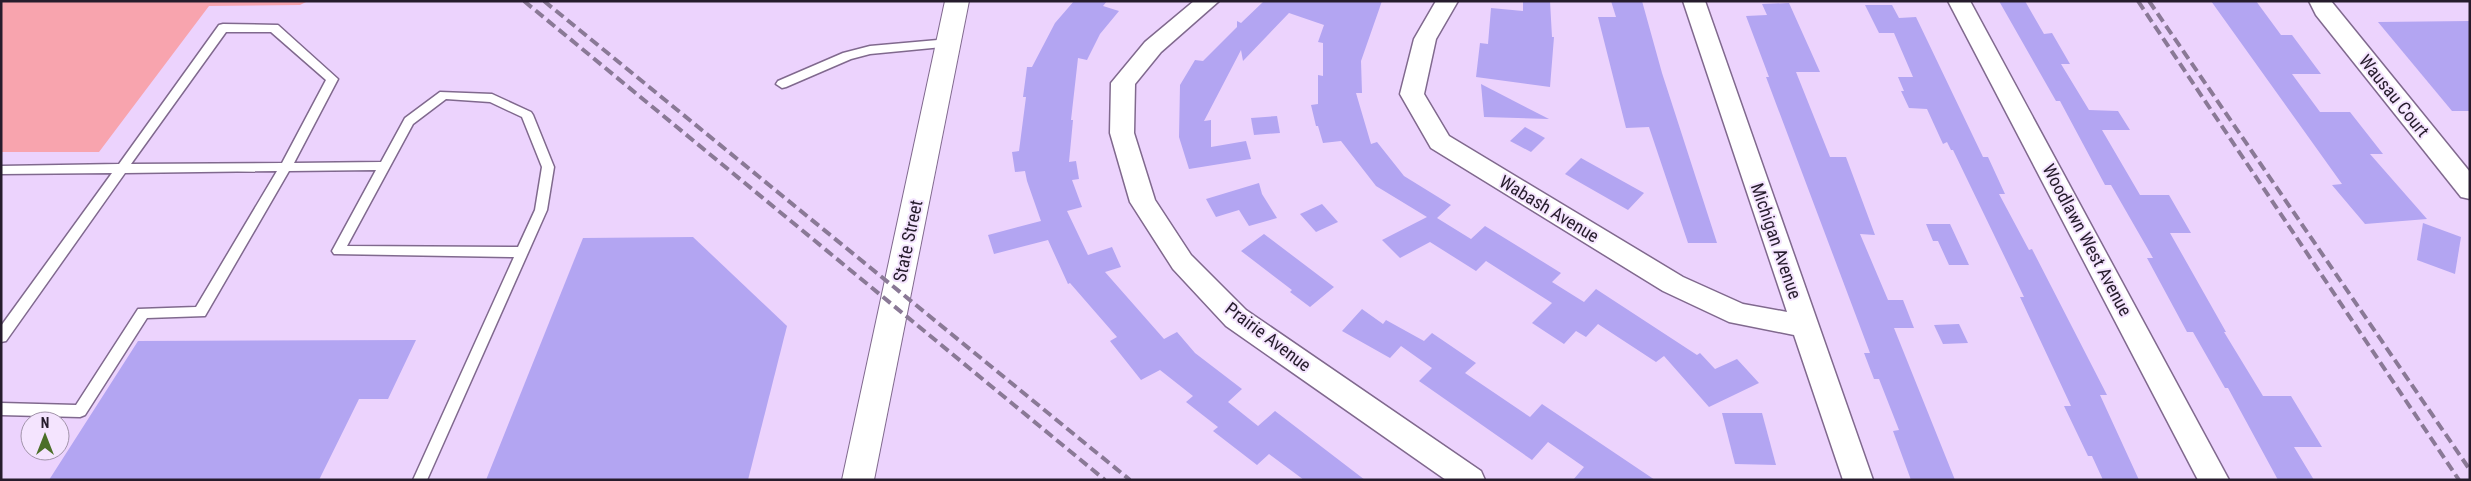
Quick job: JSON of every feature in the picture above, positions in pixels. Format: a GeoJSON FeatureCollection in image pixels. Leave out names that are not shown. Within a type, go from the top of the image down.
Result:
{"type":"FeatureCollection","features":[{"type":"Feature","properties":{"kind":"street","name":"State Street"},"geometry":{"type":"LineString","coordinates":[[858,480],[958,1]]}},
{"type":"Feature","properties":{"kind":"street","name":"Prairie Avenue"},"geometry":{"type":"LineString","coordinates":[[1208,1],[1153,47],[1123,83],[1122,133],[1143,202],[1182,262],[1236,318],[1470,480]]}},
{"type":"Feature","properties":{"kind":"street","name":"Wabash Avenue"},"geometry":{"type":"LineString","coordinates":[[1448,1],[1425,39],[1412,94],[1440,142],[1672,284],[1740,314],[1805,326]]}},
{"type":"Feature","properties":{"kind":"street","name":"Michigan Avenue"},"geometry":{"type":"LineString","coordinates":[[1694,1],[1858,480]]}},
{"type":"Feature","properties":{"kind":"street","name":"Woodlawn West Avenue"},"geometry":{"type":"LineString","coordinates":[[1959,1],[2214,480]]}},
{"type":"Feature","properties":{"kind":"street","name":"Wausau Court"},"geometry":{"type":"LineString","coordinates":[[2320,1],[2324,10],[2470,190]]}},
{"type":"Feature","properties":{"kind":"lane"},"geometry":{"type":"LineString","coordinates":[[1,337],[223,28],[274,28],[332,79],[286,166],[200,312],[143,313],[80,411],[1,410]]}},
{"type":"Feature","properties":{"kind":"lane"},"geometry":{"type":"LineString","coordinates":[[782,84],[847,56],[870,50],[949,43]]}},
{"type":"Feature","properties":{"kind":"lane"},"geometry":{"type":"LineString","coordinates":[[420,480],[523,252],[541,210],[548,167],[527,115],[492,98],[444,95],[409,121],[338,251],[523,252]]}},
{"type":"Feature","properties":{"kind":"lane"},"geometry":{"type":"LineString","coordinates":[[1,170],[384,166]]}},
{"type":"Feature","properties":{"kind":"shaded area"},"geometry":{"type":"Polygon","coordinates":[[[1,1],[308,1],[300,5],[209,6],[99,152],[1,152],[1,1]]]}},
{"type":"Feature","properties":{"kind":"building"},"geometry":{"type":"Polygon","coordinates":[[[1074,1],[1107,1],[1103,6],[1119,11],[1100,34],[1087,60],[1078,58],[1071,120],[1073,120],[1069,162],[1076,161],[1079,179],[1072,180],[1082,207],[1067,211],[1088,255],[1112,247],[1121,267],[1105,272],[1164,339],[1177,332],[1195,353],[1242,389],[1228,402],[1258,426],[1275,411],[1365,480],[1304,480],[1269,454],[1257,465],[1213,431],[1218,427],[1186,402],[1193,396],[1160,370],[1141,380],[1110,341],[1117,337],[1070,283],[1068,284],[1048,240],[994,254],[988,235],[1041,221],[1025,171],[1015,172],[1012,152],[1019,151],[1026,97],[1023,97],[1027,67],[1032,67],[1055,23],[1074,1]]]}},
{"type":"Feature","properties":{"kind":"building"},"geometry":{"type":"Polygon","coordinates":[[[1264,1],[1382,1],[1361,61],[1362,93],[1356,93],[1371,144],[1377,142],[1404,176],[1451,205],[1437,218],[1471,239],[1485,226],[1561,273],[1552,282],[1584,302],[1596,289],[1697,355],[1700,353],[1715,369],[1737,359],[1759,383],[1709,407],[1664,356],[1656,362],[1598,324],[1586,337],[1576,331],[1564,344],[1532,323],[1552,303],[1486,261],[1476,271],[1430,242],[1400,258],[1382,240],[1427,217],[1376,186],[1341,141],[1323,143],[1318,126],[1316,126],[1311,105],[1318,104],[1318,75],[1323,76],[1323,43],[1318,42],[1324,25],[1289,13],[1243,61],[1241,50],[1204,121],[1211,120],[1211,147],[1246,141],[1251,159],[1189,169],[1179,137],[1180,85],[1195,60],[1203,61],[1237,27],[1237,21],[1241,23],[1264,1]]]}},
{"type":"Feature","properties":{"kind":"building"},"geometry":{"type":"Polygon","coordinates":[[[1523,1],[1550,1],[1552,37],[1554,37],[1550,87],[1476,77],[1480,43],[1488,44],[1491,8],[1523,11],[1523,1]]]}},
{"type":"Feature","properties":{"kind":"building"},"geometry":{"type":"Polygon","coordinates":[[[1611,1],[1642,1],[1662,73],[1717,243],[1688,243],[1649,127],[1626,128],[1598,17],[1616,17],[1611,1]]]}},
{"type":"Feature","properties":{"kind":"building"},"geometry":{"type":"Polygon","coordinates":[[[1999,1],[2025,1],[2044,34],[2052,33],[2070,64],[2061,64],[2089,110],[2118,111],[2130,130],[2102,130],[2140,195],[2169,195],[2191,233],[2170,233],[2226,332],[2224,332],[2263,396],[2291,396],[2322,447],[2294,447],[2314,480],[2278,480],[2228,388],[2225,388],[2193,332],[2187,332],[2147,258],[2153,258],[2111,185],[2105,185],[2060,101],[2056,101],[1999,1]]]}},
{"type":"Feature","properties":{"kind":"building"},"geometry":{"type":"Polygon","coordinates":[[[2211,1],[2256,1],[2281,35],[2292,35],[2321,74],[2292,74],[2320,112],[2350,112],[2383,154],[2370,154],[2427,219],[2365,224],[2332,185],[2342,184],[2211,1]]]}},
{"type":"Feature","properties":{"kind":"building"},"geometry":{"type":"Polygon","coordinates":[[[1789,3],[1820,72],[1796,72],[1830,157],[1846,157],[1875,235],[1860,234],[1888,300],[1903,300],[1914,328],[1894,328],[1955,480],[1911,480],[1893,431],[1899,430],[1879,379],[1874,379],[1864,353],[1870,353],[1766,77],[1769,77],[1746,16],[1767,15],[1762,4],[1789,3]]]}},
{"type":"Feature","properties":{"kind":"building"},"geometry":{"type":"Polygon","coordinates":[[[1865,5],[1892,5],[1899,18],[1916,17],[1983,157],[1988,157],[2005,194],[1999,194],[2029,250],[2032,249],[2107,395],[2100,395],[2139,480],[2103,480],[2092,456],[2088,456],[2064,406],[2071,406],[2020,297],[2024,297],[1953,150],[1951,150],[1947,142],[1943,144],[1927,109],[1909,108],[1901,91],[1904,91],[1898,77],[1913,77],[1894,33],[1879,33],[1865,5]]]}},
{"type":"Feature","properties":{"kind":"building"},"geometry":{"type":"Polygon","coordinates":[[[2470,21],[2470,111],[2452,111],[2378,22],[2470,21]]]}},
{"type":"Feature","properties":{"kind":"building"},"geometry":{"type":"Polygon","coordinates":[[[1481,84],[1549,119],[1484,117],[1481,84]]]}},
{"type":"Feature","properties":{"kind":"building"},"geometry":{"type":"Polygon","coordinates":[[[1277,116],[1280,133],[1254,135],[1251,118],[1277,116]]]}},
{"type":"Feature","properties":{"kind":"building"},"geometry":{"type":"Polygon","coordinates":[[[1525,127],[1545,138],[1531,152],[1510,141],[1525,127]]]}},
{"type":"Feature","properties":{"kind":"building"},"geometry":{"type":"Polygon","coordinates":[[[1581,158],[1644,193],[1628,210],[1565,174],[1581,158]]]}},
{"type":"Feature","properties":{"kind":"building"},"geometry":{"type":"Polygon","coordinates":[[[1259,183],[1262,194],[1277,218],[1249,226],[1239,210],[1216,217],[1206,199],[1259,183]]]}},
{"type":"Feature","properties":{"kind":"building"},"geometry":{"type":"Polygon","coordinates":[[[1322,204],[1338,222],[1316,232],[1300,214],[1322,204]]]}},
{"type":"Feature","properties":{"kind":"building"},"geometry":{"type":"Polygon","coordinates":[[[2423,223],[2461,237],[2455,274],[2417,260],[2423,223]]]}},
{"type":"Feature","properties":{"kind":"building"},"geometry":{"type":"Polygon","coordinates":[[[1926,224],[1950,224],[1969,265],[1949,265],[1938,241],[1933,241],[1926,224]]]}},
{"type":"Feature","properties":{"kind":"building"},"geometry":{"type":"Polygon","coordinates":[[[1264,234],[1334,287],[1310,307],[1290,292],[1292,290],[1241,251],[1264,234]]]}},
{"type":"Feature","properties":{"kind":"building"},"geometry":{"type":"Polygon","coordinates":[[[693,237],[787,326],[748,480],[486,480],[583,238],[693,237]]]}},
{"type":"Feature","properties":{"kind":"building"},"geometry":{"type":"Polygon","coordinates":[[[1362,309],[1383,324],[1386,320],[1424,341],[1432,333],[1476,363],[1465,373],[1530,417],[1542,404],[1655,480],[1573,480],[1584,467],[1548,442],[1532,460],[1419,381],[1432,368],[1401,346],[1390,358],[1342,331],[1362,309]]]}},
{"type":"Feature","properties":{"kind":"building"},"geometry":{"type":"Polygon","coordinates":[[[1959,324],[1968,343],[1943,344],[1934,325],[1959,324]]]}},
{"type":"Feature","properties":{"kind":"building"},"geometry":{"type":"Polygon","coordinates":[[[416,340],[388,399],[359,399],[319,480],[49,480],[61,461],[70,461],[70,447],[138,341],[416,340]]]}},
{"type":"Feature","properties":{"kind":"building"},"geometry":{"type":"Polygon","coordinates":[[[1722,413],[1762,413],[1776,465],[1735,464],[1722,413]]]}},
{"type":"Feature","properties":{"kind":"railway"},"geometry":{"type":"LineString","coordinates":[[524,1],[1105,480]]}},
{"type":"Feature","properties":{"kind":"railway"},"geometry":{"type":"LineString","coordinates":[[544,1],[1130,480]]}},
{"type":"Feature","properties":{"kind":"railway"},"geometry":{"type":"LineString","coordinates":[[2138,1],[2459,480]]}},
{"type":"Feature","properties":{"kind":"railway"},"geometry":{"type":"LineString","coordinates":[[2149,1],[2470,470]]}}]}
